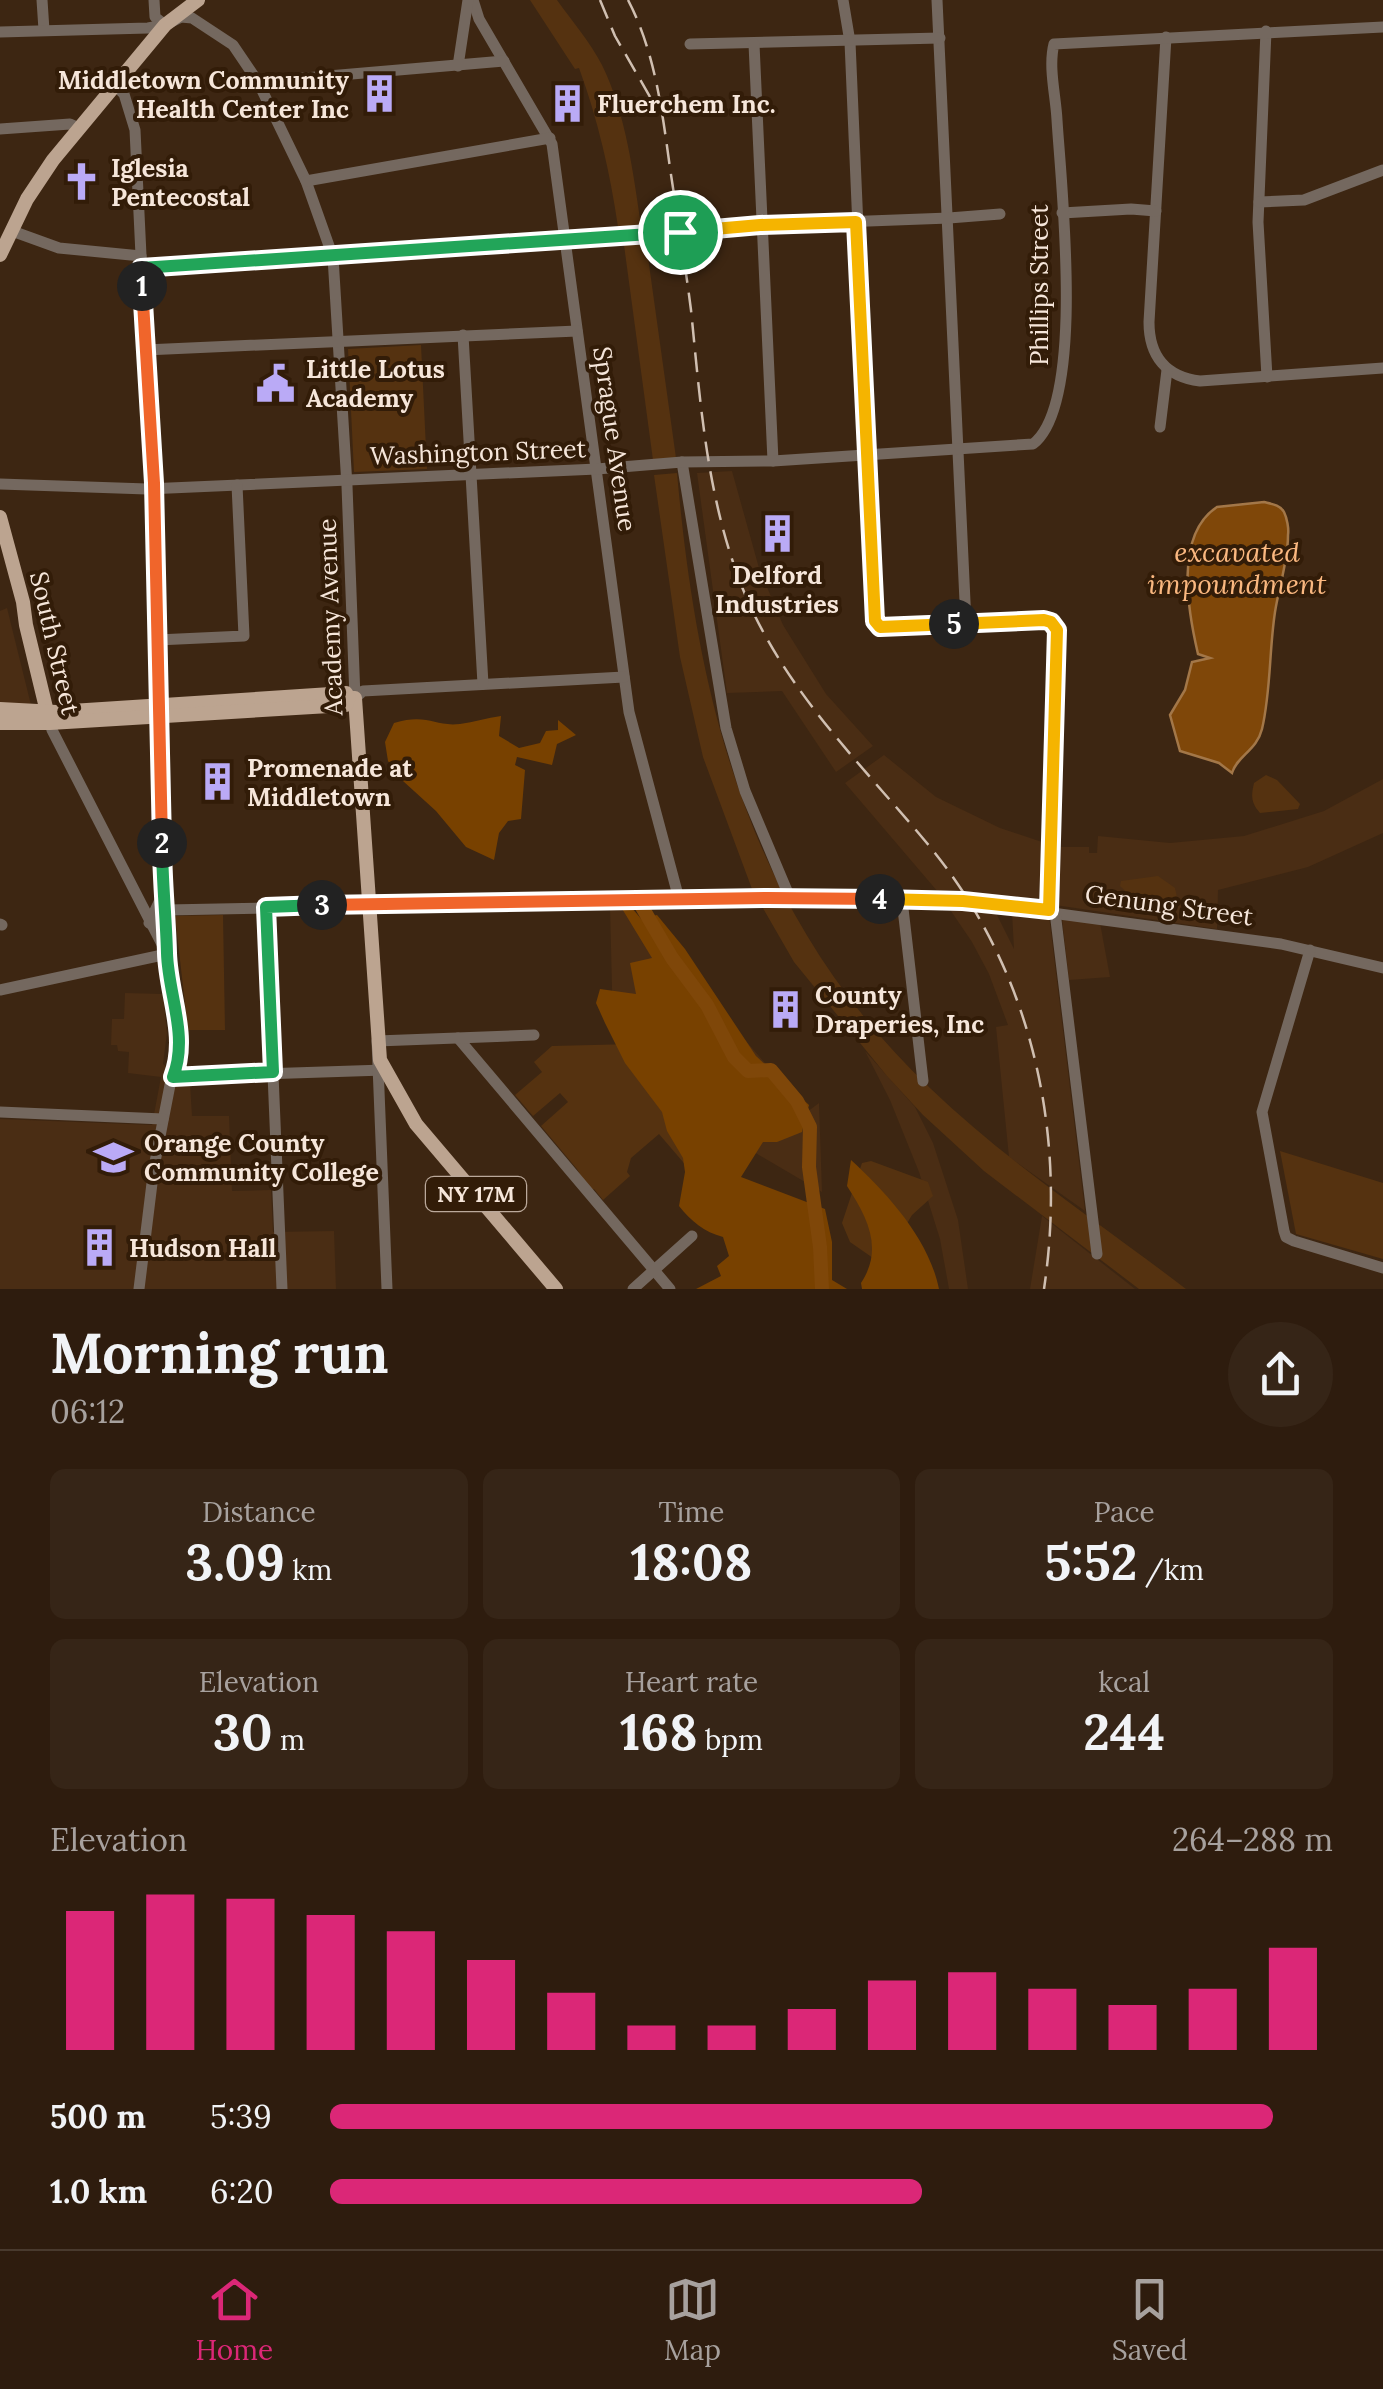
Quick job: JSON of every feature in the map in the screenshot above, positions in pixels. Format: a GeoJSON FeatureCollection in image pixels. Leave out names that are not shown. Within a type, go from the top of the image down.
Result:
{"type":"FeatureCollection","features":[{"type":"Feature","properties":{"kind":"main road"},"geometry":{"type":"LineString","coordinates":[[0,255],[53,160],[165,25],[198,0]]}},
{"type":"Feature","properties":{"kind":"main road","name":"South Street"},"geometry":{"type":"LineString","coordinates":[[0,516],[49,717]]}},
{"type":"Feature","properties":{"kind":"main road"},"geometry":{"type":"LineString","coordinates":[[0,722],[161,709],[346,705],[352,698]]}},
{"type":"Feature","properties":{"kind":"main road","name":"Academy Avenue"},"geometry":{"type":"LineString","coordinates":[[352,698],[377,1042]]}},
{"type":"Feature","properties":{"kind":"main road"},"geometry":{"type":"LineString","coordinates":[[0,709],[49,717]]}},
{"type":"Feature","properties":{"kind":"main road","name":"NY 17M"},"geometry":{"type":"LineString","coordinates":[[377,1042],[381,1070],[416,1124],[556,1289]]}},
{"type":"Feature","properties":{"kind":"street"},"geometry":{"type":"LineString","coordinates":[[42,0],[44,30]]}},
{"type":"Feature","properties":{"kind":"street"},"geometry":{"type":"LineString","coordinates":[[154,0],[155,17],[165,25]]}},
{"type":"Feature","properties":{"kind":"street"},"geometry":{"type":"LineString","coordinates":[[458,66],[470,0]]}},
{"type":"Feature","properties":{"kind":"street","name":"Sprague Avenue"},"geometry":{"type":"LineString","coordinates":[[470,0],[550,138],[629,712],[679,899]]}},
{"type":"Feature","properties":{"kind":"street"},"geometry":{"type":"LineString","coordinates":[[843,0],[850,42],[874,618],[878,626],[1044,620],[1054,624],[1058,633],[1052,911],[1097,1254]]}},
{"type":"Feature","properties":{"kind":"street"},"geometry":{"type":"LineString","coordinates":[[937,0],[966,623]]}},
{"type":"Feature","properties":{"kind":"street","name":"Academy Avenue"},"geometry":{"type":"LineString","coordinates":[[0,32],[165,25],[182,16],[192,18],[233,45],[258,82],[306,180],[333,256],[346,480],[352,698]]}},
{"type":"Feature","properties":{"kind":"street"},"geometry":{"type":"LineString","coordinates":[[1383,27],[1166,37],[1149,333],[1154,354],[1167,370],[1200,381],[1383,368]]}},
{"type":"Feature","properties":{"kind":"street"},"geometry":{"type":"LineString","coordinates":[[1266,31],[1259,202],[1266,377]]}},
{"type":"Feature","properties":{"kind":"street","name":"Phillips Street"},"geometry":{"type":"LineString","coordinates":[[958,450],[1028,446],[1036,442],[1065,364],[1054,44],[1166,37]]}},
{"type":"Feature","properties":{"kind":"street"},"geometry":{"type":"LineString","coordinates":[[690,44],[940,38]]}},
{"type":"Feature","properties":{"kind":"street"},"geometry":{"type":"LineString","coordinates":[[754,44],[773,461]]}},
{"type":"Feature","properties":{"kind":"street"},"geometry":{"type":"LineString","coordinates":[[258,82],[504,61]]}},
{"type":"Feature","properties":{"kind":"street"},"geometry":{"type":"LineString","coordinates":[[115,84],[124,94],[134,120],[153,488],[162,883],[160,900],[149,923]]}},
{"type":"Feature","properties":{"kind":"street"},"geometry":{"type":"LineString","coordinates":[[0,129],[70,124],[79,128]]}},
{"type":"Feature","properties":{"kind":"street"},"geometry":{"type":"LineString","coordinates":[[306,180],[550,138]]}},
{"type":"Feature","properties":{"kind":"street"},"geometry":{"type":"LineString","coordinates":[[1259,202],[1304,200],[1383,170]]}},
{"type":"Feature","properties":{"kind":"street"},"geometry":{"type":"LineString","coordinates":[[1062,214],[1156,210]]}},
{"type":"Feature","properties":{"kind":"street"},"geometry":{"type":"LineString","coordinates":[[12,231],[59,248],[141,262],[333,256],[760,225],[1000,214]]}},
{"type":"Feature","properties":{"kind":"street"},"geometry":{"type":"LineString","coordinates":[[145,350],[578,330]]}},
{"type":"Feature","properties":{"kind":"street"},"geometry":{"type":"LineString","coordinates":[[463,335],[483,684]]}},
{"type":"Feature","properties":{"kind":"street"},"geometry":{"type":"LineString","coordinates":[[1160,427],[1167,370]]}},
{"type":"Feature","properties":{"kind":"street","name":"Washington Street"},"geometry":{"type":"LineString","coordinates":[[0,484],[153,488],[958,450]]}},
{"type":"Feature","properties":{"kind":"street"},"geometry":{"type":"LineString","coordinates":[[682,462],[726,728],[749,801],[790,898]]}},
{"type":"Feature","properties":{"kind":"street"},"geometry":{"type":"LineString","coordinates":[[157,640],[244,636],[237,485]]}},
{"type":"Feature","properties":{"kind":"street"},"geometry":{"type":"LineString","coordinates":[[352,698],[363,691],[624,677]]}},
{"type":"Feature","properties":{"kind":"street","name":"South Street"},"geometry":{"type":"LineString","coordinates":[[49,717],[167,954],[178,1018],[178,1066],[163,1119],[138,1289]]}},
{"type":"Feature","properties":{"kind":"street"},"geometry":{"type":"LineString","coordinates":[[0,990],[167,954],[167,910],[162,883]]}},
{"type":"Feature","properties":{"kind":"street","name":"Genung Street"},"geometry":{"type":"LineString","coordinates":[[167,910],[679,899],[963,901],[1310,950],[1383,968]]}},
{"type":"Feature","properties":{"kind":"street"},"geometry":{"type":"LineString","coordinates":[[902,900],[923,1081]]}},
{"type":"Feature","properties":{"kind":"street"},"geometry":{"type":"LineString","coordinates":[[266,907],[282,1289]]}},
{"type":"Feature","properties":{"kind":"street"},"geometry":{"type":"LineString","coordinates":[[1310,950],[1262,1112],[1284,1231],[1286,1237],[1294,1240],[1383,1268]]}},
{"type":"Feature","properties":{"kind":"street"},"geometry":{"type":"LineString","coordinates":[[377,1042],[534,1035]]}},
{"type":"Feature","properties":{"kind":"street"},"geometry":{"type":"LineString","coordinates":[[458,1038],[670,1289]]}},
{"type":"Feature","properties":{"kind":"street"},"geometry":{"type":"LineString","coordinates":[[173,1077],[381,1070],[387,1289]]}},
{"type":"Feature","properties":{"kind":"street"},"geometry":{"type":"LineString","coordinates":[[0,1112],[163,1119]]}},
{"type":"Feature","properties":{"kind":"street"},"geometry":{"type":"LineString","coordinates":[[633,1289],[692,1236]]}},
{"type":"Feature","properties":{"kind":"shaded area"},"geometry":{"type":"Polygon","coordinates":[[[530,0],[557,0],[602,65],[623,123],[641,225],[618,227],[603,146],[579,68],[575,69],[530,0]]]}},
{"type":"Feature","properties":{"kind":"shaded area"},"geometry":{"type":"Polygon","coordinates":[[[646,243],[676,458],[653,460],[624,245],[646,243]]]}},
{"type":"Feature","properties":{"kind":"shaded area"},"geometry":{"type":"Polygon","coordinates":[[[421,345],[427,469],[354,472],[348,349],[421,345]]]}},
{"type":"Feature","properties":{"kind":"shaded area"},"geometry":{"type":"Polygon","coordinates":[[[732,471],[759,568],[783,625],[826,694],[873,746],[836,772],[782,691],[727,693],[697,473],[732,471]]]}},
{"type":"Feature","properties":{"kind":"shaded area"},"geometry":{"type":"Polygon","coordinates":[[[677,473],[700,645],[719,727],[745,806],[777,881],[818,954],[869,1023],[930,1088],[1023,1167],[1186,1289],[1139,1289],[984,1171],[887,1076],[794,962],[752,889],[703,757],[680,657],[654,475],[677,473]]]}},
{"type":"Feature","properties":{"kind":"shaded area"},"geometry":{"type":"Polygon","coordinates":[[[7,608],[31,705],[0,704],[0,611],[7,608]]]}},
{"type":"Feature","properties":{"kind":"shaded area"},"geometry":{"type":"Polygon","coordinates":[[[501,716],[499,736],[519,748],[540,743],[546,731],[558,730],[558,720],[576,735],[557,744],[552,765],[517,757],[515,765],[525,770],[521,819],[508,821],[499,833],[494,860],[466,847],[436,811],[403,781],[388,761],[385,742],[394,723],[406,720],[451,724],[501,716]]]}},
{"type":"Feature","properties":{"kind":"shaded area"},"geometry":{"type":"Polygon","coordinates":[[[884,755],[936,797],[1000,828],[1045,843],[1041,898],[988,897],[1014,949],[1012,913],[1049,916],[1085,1211],[1009,1157],[996,1027],[1008,1025],[989,974],[938,892],[845,783],[884,755]]]}},
{"type":"Feature","properties":{"kind":"shaded area"},"geometry":{"type":"Polygon","coordinates":[[[1266,775],[1277,780],[1300,804],[1298,809],[1260,813],[1253,803],[1253,788],[1266,775]]]}},
{"type":"Feature","properties":{"kind":"shaded area"},"geometry":{"type":"Polygon","coordinates":[[[1383,779],[1383,833],[1308,867],[1218,890],[1217,929],[1055,905],[1057,847],[1089,847],[1089,853],[1097,853],[1098,836],[1170,843],[1244,836],[1324,811],[1383,779]]]}},
{"type":"Feature","properties":{"kind":"shaded area"},"geometry":{"type":"Polygon","coordinates":[[[1158,876],[1175,888],[1178,902],[1154,908],[1133,898],[1120,886],[1121,881],[1158,876]]]}},
{"type":"Feature","properties":{"kind":"shaded area"},"geometry":{"type":"Polygon","coordinates":[[[610,907],[631,907],[807,1112],[819,1103],[822,1192],[701,1121],[613,1028],[610,907]]]}},
{"type":"Feature","properties":{"kind":"shaded area"},"geometry":{"type":"Polygon","coordinates":[[[621,907],[631,907],[648,927],[648,917],[657,915],[685,949],[756,1056],[809,1105],[802,1132],[777,1142],[763,1142],[741,1177],[825,1209],[832,1242],[832,1280],[847,1289],[696,1289],[721,1276],[717,1266],[729,1256],[723,1237],[698,1225],[679,1206],[685,1172],[683,1158],[667,1131],[662,1112],[625,1063],[596,1003],[600,989],[636,994],[630,963],[652,958],[621,907]]]}},
{"type":"Feature","properties":{"kind":"shaded area"},"geometry":{"type":"Polygon","coordinates":[[[223,915],[225,1030],[188,1030],[175,916],[223,915]]]}},
{"type":"Feature","properties":{"kind":"shaded area"},"geometry":{"type":"Polygon","coordinates":[[[1062,918],[1100,923],[1110,977],[1069,980],[1062,918]]]}},
{"type":"Feature","properties":{"kind":"shaded area","name":"Orange County Community College"},"geometry":{"type":"Polygon","coordinates":[[[125,993],[163,994],[167,1033],[163,1064],[190,1083],[192,1116],[229,1116],[232,1191],[271,1190],[273,1232],[334,1231],[336,1289],[0,1289],[0,1119],[152,1125],[161,1077],[128,1073],[129,1052],[118,1051],[117,1045],[111,1045],[112,1019],[124,1019],[125,993]]]}},
{"type":"Feature","properties":{"kind":"shaded area"},"geometry":{"type":"Polygon","coordinates":[[[674,1043],[695,1176],[659,1134],[631,1158],[627,1172],[630,1176],[603,1200],[594,1189],[590,1191],[541,1126],[568,1102],[560,1093],[533,1116],[515,1095],[542,1072],[534,1062],[552,1046],[674,1043]]]}},
{"type":"Feature","properties":{"kind":"shaded area"},"geometry":{"type":"Polygon","coordinates":[[[865,1051],[915,1107],[933,1143],[958,1220],[968,1289],[949,1289],[940,1239],[919,1172],[865,1051]]]}},
{"type":"Feature","properties":{"kind":"shaded area"},"geometry":{"type":"Polygon","coordinates":[[[1280,1151],[1383,1183],[1383,1259],[1296,1234],[1280,1151]]]}},
{"type":"Feature","properties":{"kind":"shaded area"},"geometry":{"type":"Polygon","coordinates":[[[851,1160],[892,1202],[916,1235],[939,1289],[862,1289],[872,1245],[861,1209],[847,1186],[851,1160]]]}},
{"type":"Feature","properties":{"kind":"shaded area"},"geometry":{"type":"Polygon","coordinates":[[[871,1161],[928,1182],[933,1196],[912,1215],[892,1249],[873,1258],[850,1242],[842,1223],[862,1163],[871,1161]]]}},
{"type":"Feature","properties":{"kind":"shaded area"},"geometry":{"type":"Polygon","coordinates":[[[1042,1216],[1135,1289],[1030,1289],[1042,1216]]]}},
{"type":"Feature","properties":{"kind":"water","name":"excavated impoundment"},"geometry":{"type":"Polygon","coordinates":[[[1264,502],[1278,506],[1285,514],[1287,555],[1275,612],[1262,729],[1232,773],[1219,763],[1180,751],[1170,715],[1185,690],[1192,662],[1210,658],[1198,654],[1188,596],[1189,554],[1203,520],[1217,507],[1264,502]]]}},
{"type":"Feature","properties":{"kind":"waterway"},"geometry":{"type":"LineString","coordinates":[[642,907],[672,958],[707,1005],[734,1057],[748,1071],[771,1070],[797,1101],[810,1127],[809,1167],[822,1289]]}},
{"type":"Feature","properties":{"kind":"railway"},"geometry":{"type":"LineString","coordinates":[[600,0],[615,36],[653,102]]}},
{"type":"Feature","properties":{"kind":"railway"},"geometry":{"type":"LineString","coordinates":[[628,0],[645,40],[660,103],[689,292],[706,442],[718,507],[736,571],[752,610],[794,682],[926,842],[962,890],[992,942],[1033,1052],[1045,1110],[1050,1229],[1044,1289]]}},
{"type":"Feature","properties":{"kind":"place","name":"Middletown Community Health Center Inc"},"geometry":{"type":"Point","coordinates":[379,94]}},
{"type":"Feature","properties":{"kind":"place","name":"Fluerchem Inc."},"geometry":{"type":"Point","coordinates":[567,104]}},
{"type":"Feature","properties":{"kind":"place","name":"Iglesia Pentecostal"},"geometry":{"type":"Point","coordinates":[81,182]}},
{"type":"Feature","properties":{"kind":"place","name":"Little Lotus Academy"},"geometry":{"type":"Point","coordinates":[276,383]}},
{"type":"Feature","properties":{"kind":"place","name":"Delford Industries"},"geometry":{"type":"Point","coordinates":[777,534]}},
{"type":"Feature","properties":{"kind":"place","name":"Promenade at Middletown"},"geometry":{"type":"Point","coordinates":[217,782]}},
{"type":"Feature","properties":{"kind":"place","name":"County Draperies, Inc"},"geometry":{"type":"Point","coordinates":[785,1009]}},
{"type":"Feature","properties":{"kind":"place","name":"Orange County Community College"},"geometry":{"type":"Point","coordinates":[114,1157]}},
{"type":"Feature","properties":{"kind":"place","name":"Hudson Hall"},"geometry":{"type":"Point","coordinates":[99,1248]}},
{"type":"Feature","properties":{"kind":"route"},"geometry":{"type":"LineString","coordinates":[[856,222],[875,621],[880,627],[1044,620],[1056,627],[1049,910],[963,901],[768,898],[266,907],[273,1072],[173,1077],[178,1066],[179,1038],[162,883],[154,483],[141,268],[680,232],[856,222]]}}]}
